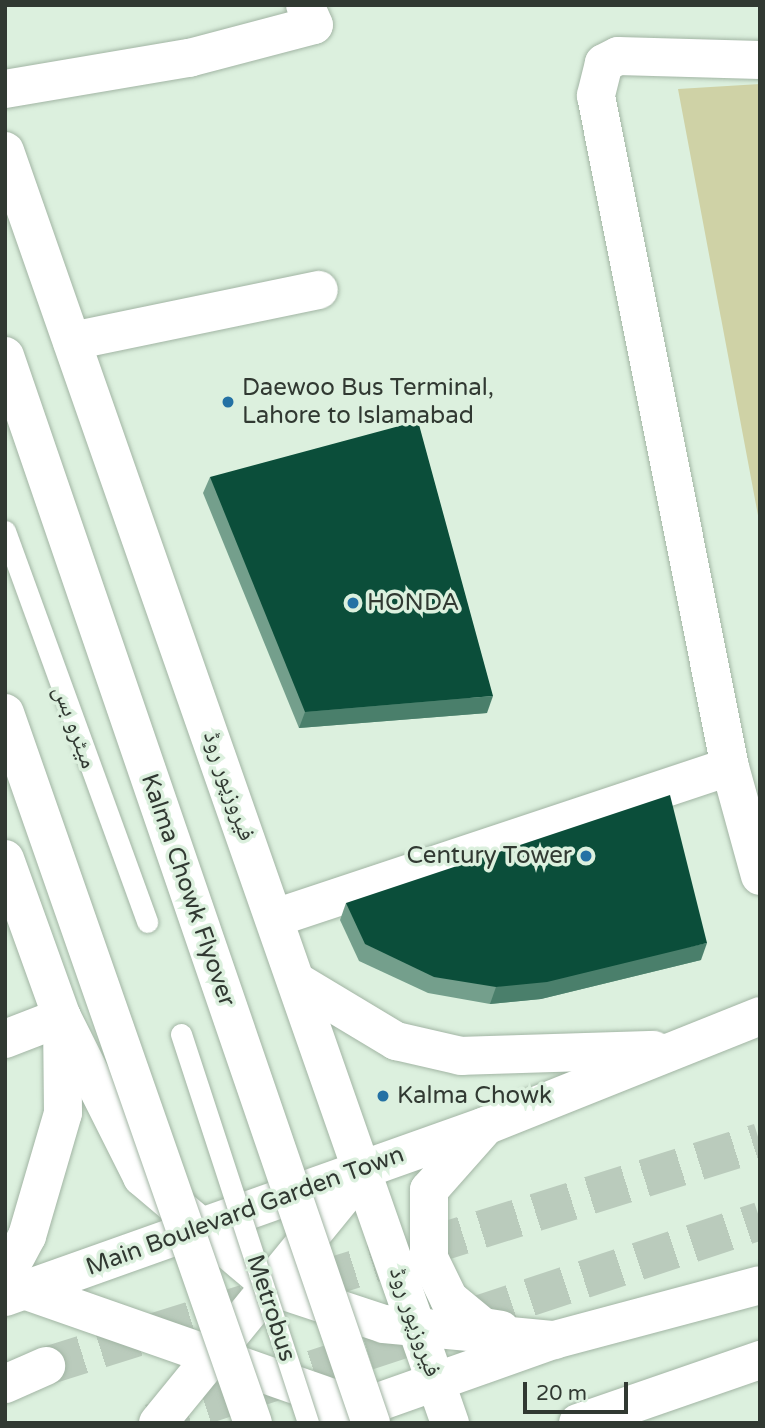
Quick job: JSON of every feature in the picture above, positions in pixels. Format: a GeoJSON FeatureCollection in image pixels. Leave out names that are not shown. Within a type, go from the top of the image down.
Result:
{"type":"FeatureCollection","features":[{"type":"Feature","properties":{"kind":"main road"},"geometry":{"type":"LineString","coordinates":[[5,89],[189,58],[314,25],[305,5]]}},
{"type":"Feature","properties":{"kind":"main road"},"geometry":{"type":"LineString","coordinates":[[760,61],[618,56],[604,63],[596,96],[730,767],[760,877]]}},
{"type":"Feature","properties":{"kind":"main road","name":"فیروزپور روڈ"},"geometry":{"type":"LineString","coordinates":[[5,151],[296,981],[365,1169],[416,1329],[450,1423]]}},
{"type":"Feature","properties":{"kind":"main road"},"geometry":{"type":"LineString","coordinates":[[72,341],[319,290]]}},
{"type":"Feature","properties":{"kind":"main road","name":"Kalma Chowk Flyover"},"geometry":{"type":"LineString","coordinates":[[5,356],[375,1418]]}},
{"type":"Feature","properties":{"kind":"main road"},"geometry":{"type":"LineString","coordinates":[[5,713],[253,1423]]}},
{"type":"Feature","properties":{"kind":"main road"},"geometry":{"type":"LineString","coordinates":[[275,918],[730,767]]}},
{"type":"Feature","properties":{"kind":"main road"},"geometry":{"type":"LineString","coordinates":[[5,859],[62,1017],[142,1177],[272,1287],[416,1329],[554,1340]]}},
{"type":"Feature","properties":{"kind":"main road"},"geometry":{"type":"LineString","coordinates":[[296,981],[396,1041],[461,1056],[677,1049]]}},
{"type":"Feature","properties":{"kind":"main road","name":"Main Boulevard Garden Town"},"geometry":{"type":"LineString","coordinates":[[11,1288],[200,1227],[485,1126],[760,1016]]}},
{"type":"Feature","properties":{"kind":"main road"},"geometry":{"type":"LineString","coordinates":[[62,1017],[64,1113],[11,1288],[214,1357],[375,1418]]}},
{"type":"Feature","properties":{"kind":"main road"},"geometry":{"type":"LineString","coordinates":[[5,1039],[62,1017]]}},
{"type":"Feature","properties":{"kind":"main road"},"geometry":{"type":"LineString","coordinates":[[485,1126],[429,1190],[429,1258],[449,1299],[483,1326],[554,1340]]}},
{"type":"Feature","properties":{"kind":"main road"},"geometry":{"type":"LineString","coordinates":[[158,1423],[272,1287],[365,1169]]}},
{"type":"Feature","properties":{"kind":"main road"},"geometry":{"type":"LineString","coordinates":[[319,1423],[375,1418],[436,1382],[554,1340],[760,1286]]}},
{"type":"Feature","properties":{"kind":"main road"},"geometry":{"type":"LineString","coordinates":[[578,1423],[760,1360]]}},
{"type":"Feature","properties":{"kind":"main road"},"geometry":{"type":"LineString","coordinates":[[5,1384],[46,1366]]}},
{"type":"Feature","properties":{"kind":"lane","name":"میٹرو بس"},"geometry":{"type":"LineString","coordinates":[[5,530],[147,922]]}},
{"type":"Feature","properties":{"kind":"lane","name":"Metrobus"},"geometry":{"type":"LineString","coordinates":[[181,1034],[308,1423]]}},
{"type":"Feature","properties":{"kind":"green space"},"geometry":{"type":"Polygon","coordinates":[[[760,84],[760,526],[678,89],[760,84]]]}},
{"type":"Feature","properties":{"kind":"building","name":"HONDA"},"geometry":{"type":"Polygon","coordinates":[[[418,421],[493,696],[305,712],[210,477],[418,421]]]}},
{"type":"Feature","properties":{"kind":"building","name":"Century Tower"},"geometry":{"type":"Polygon","coordinates":[[[670,795],[707,943],[547,982],[496,987],[434,977],[365,944],[346,903],[670,795]]]}},
{"type":"Feature","properties":{"kind":"tunnel"},"geometry":{"type":"LineString","coordinates":[[46,1366],[760,1142]]}},
{"type":"Feature","properties":{"kind":"tunnel"},"geometry":{"type":"LineString","coordinates":[[151,1423],[760,1221]]}},
{"type":"Feature","properties":{"kind":"place","name":"Daewoo Bus Terminal, Lahore to Islamabad"},"geometry":{"type":"Point","coordinates":[228,402]}},
{"type":"Feature","properties":{"kind":"place","name":"HONDA"},"geometry":{"type":"Point","coordinates":[353,603]}},
{"type":"Feature","properties":{"kind":"place","name":"Century Tower"},"geometry":{"type":"Point","coordinates":[586,856]}},
{"type":"Feature","properties":{"kind":"place","name":"Kalma Chowk"},"geometry":{"type":"Point","coordinates":[383,1096]}}]}
